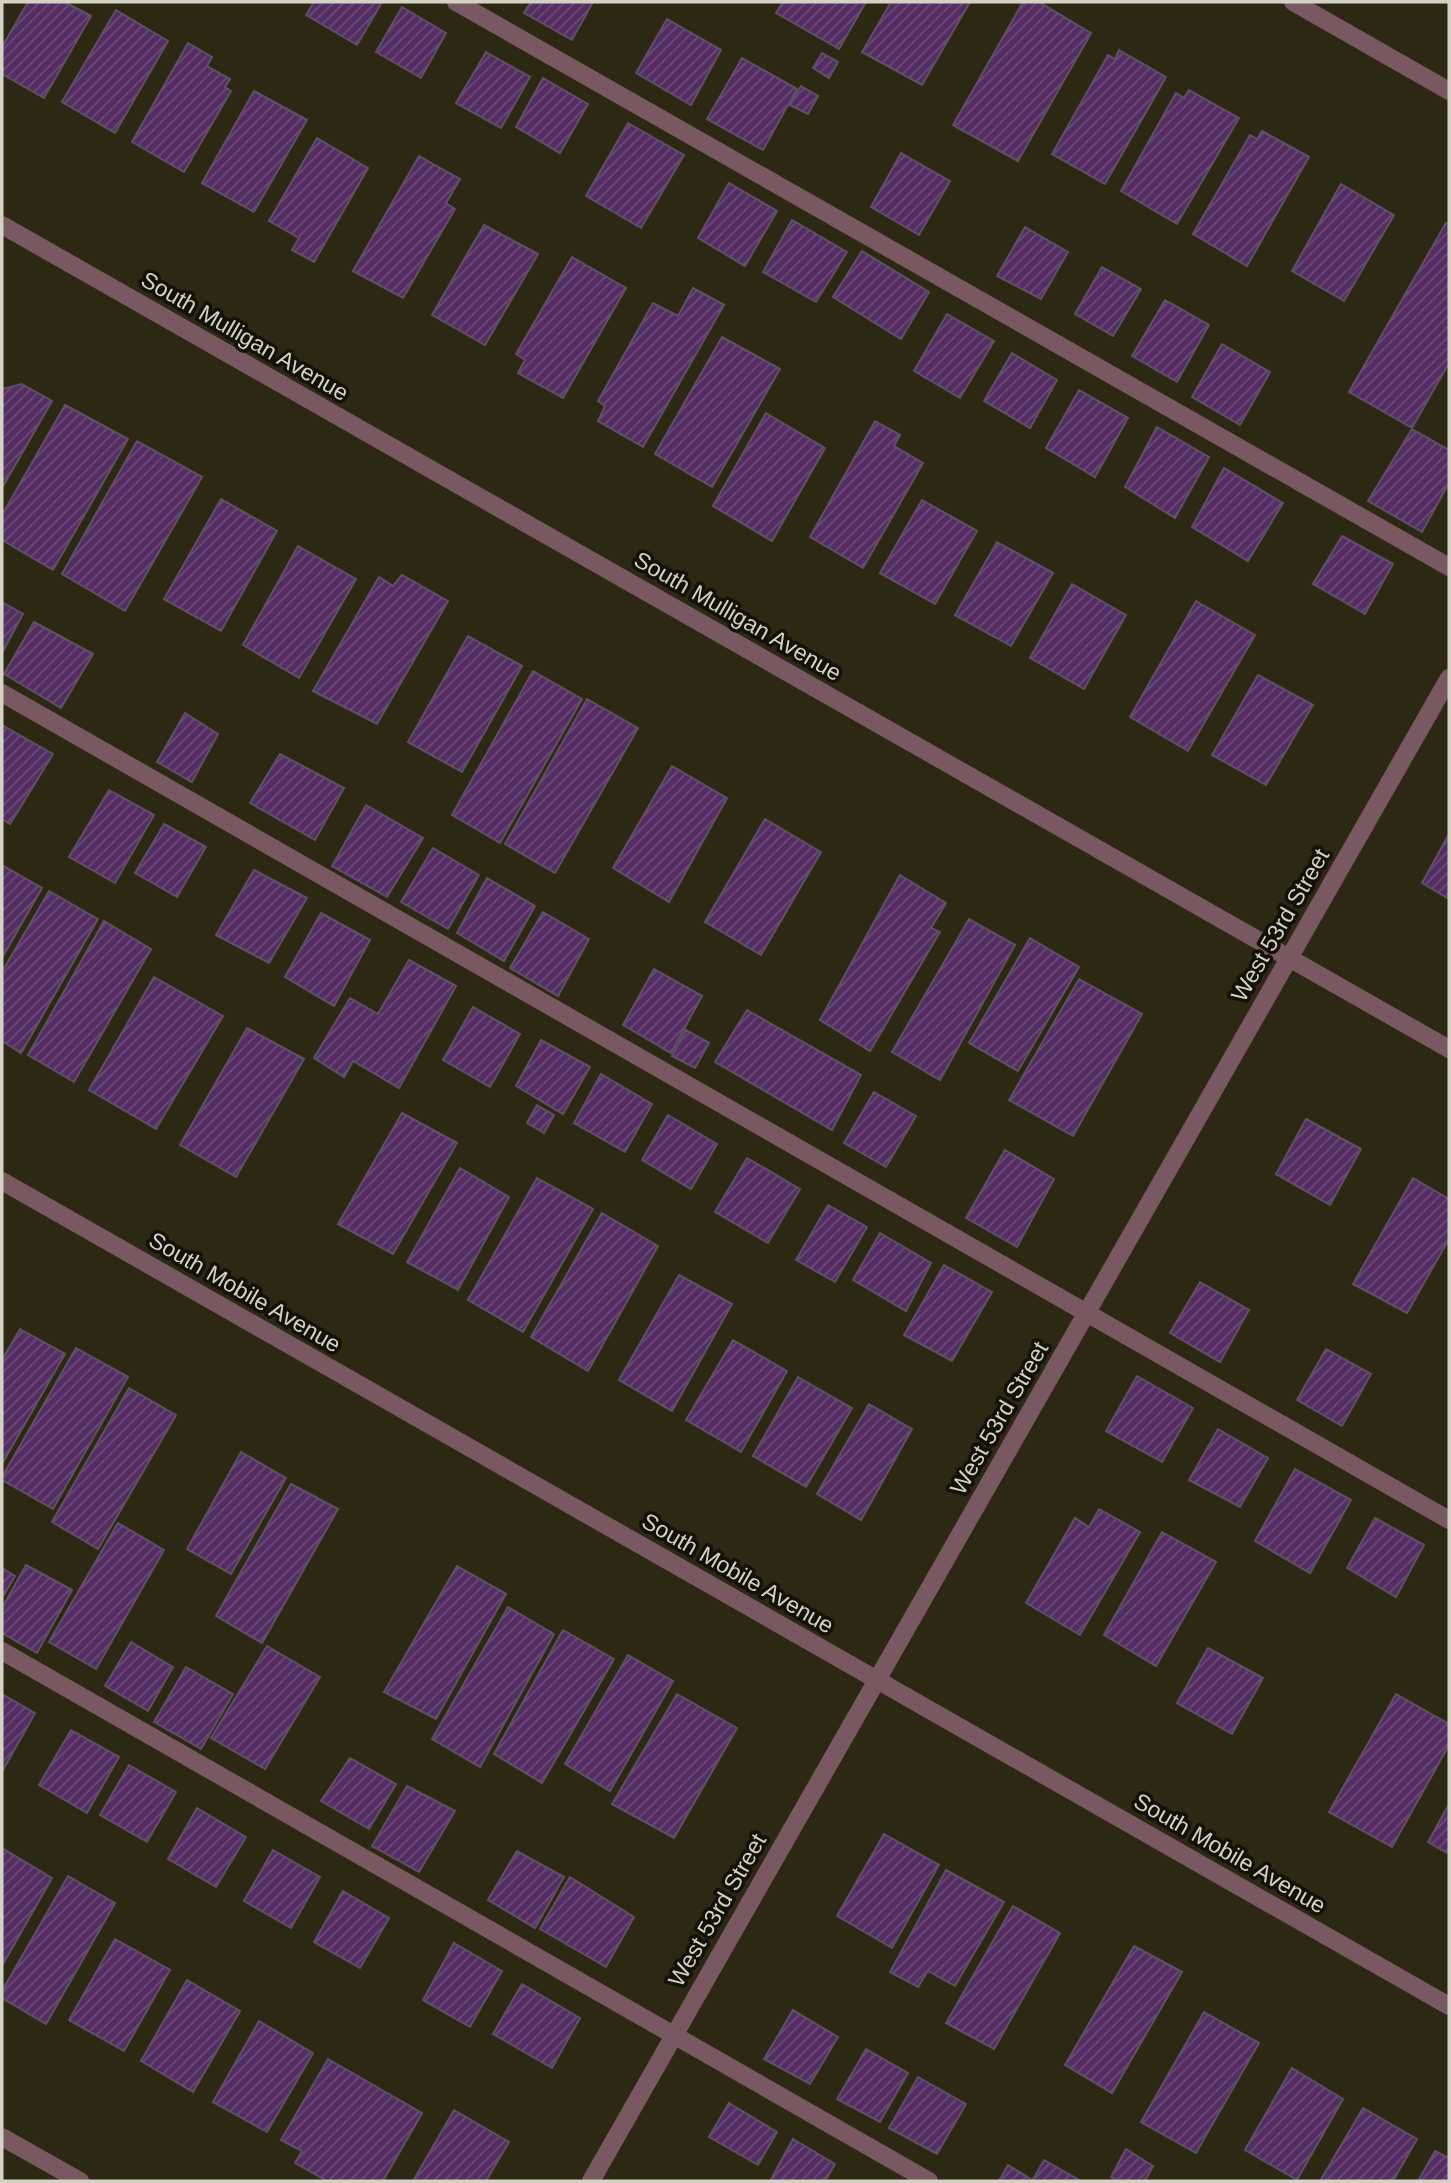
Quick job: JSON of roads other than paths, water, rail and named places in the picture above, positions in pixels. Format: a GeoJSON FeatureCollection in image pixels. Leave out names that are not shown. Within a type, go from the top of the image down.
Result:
{"type":"FeatureCollection","features":[{"type":"Feature","properties":{"kind":"street"},"geometry":{"type":"LineString","coordinates":[[456,2],[1449,567]]}},
{"type":"Feature","properties":{"kind":"street"},"geometry":{"type":"LineString","coordinates":[[1293,2],[1449,90]]}},
{"type":"Feature","properties":{"kind":"street","name":"South Mulligan Avenue"},"geometry":{"type":"LineString","coordinates":[[2,225],[1449,1049]]}},
{"type":"Feature","properties":{"kind":"street","name":"West 53rd Street"},"geometry":{"type":"LineString","coordinates":[[591,2181],[1449,678]]}},
{"type":"Feature","properties":{"kind":"street"},"geometry":{"type":"LineString","coordinates":[[2,693],[1449,1520]]}},
{"type":"Feature","properties":{"kind":"street","name":"South Mobile Avenue"},"geometry":{"type":"LineString","coordinates":[[2,1181],[1449,2006]]}},
{"type":"Feature","properties":{"kind":"street"},"geometry":{"type":"LineString","coordinates":[[2,1651],[929,2181]]}},
{"type":"Feature","properties":{"kind":"street"},"geometry":{"type":"LineString","coordinates":[[2,2137],[79,2181]]}}]}
